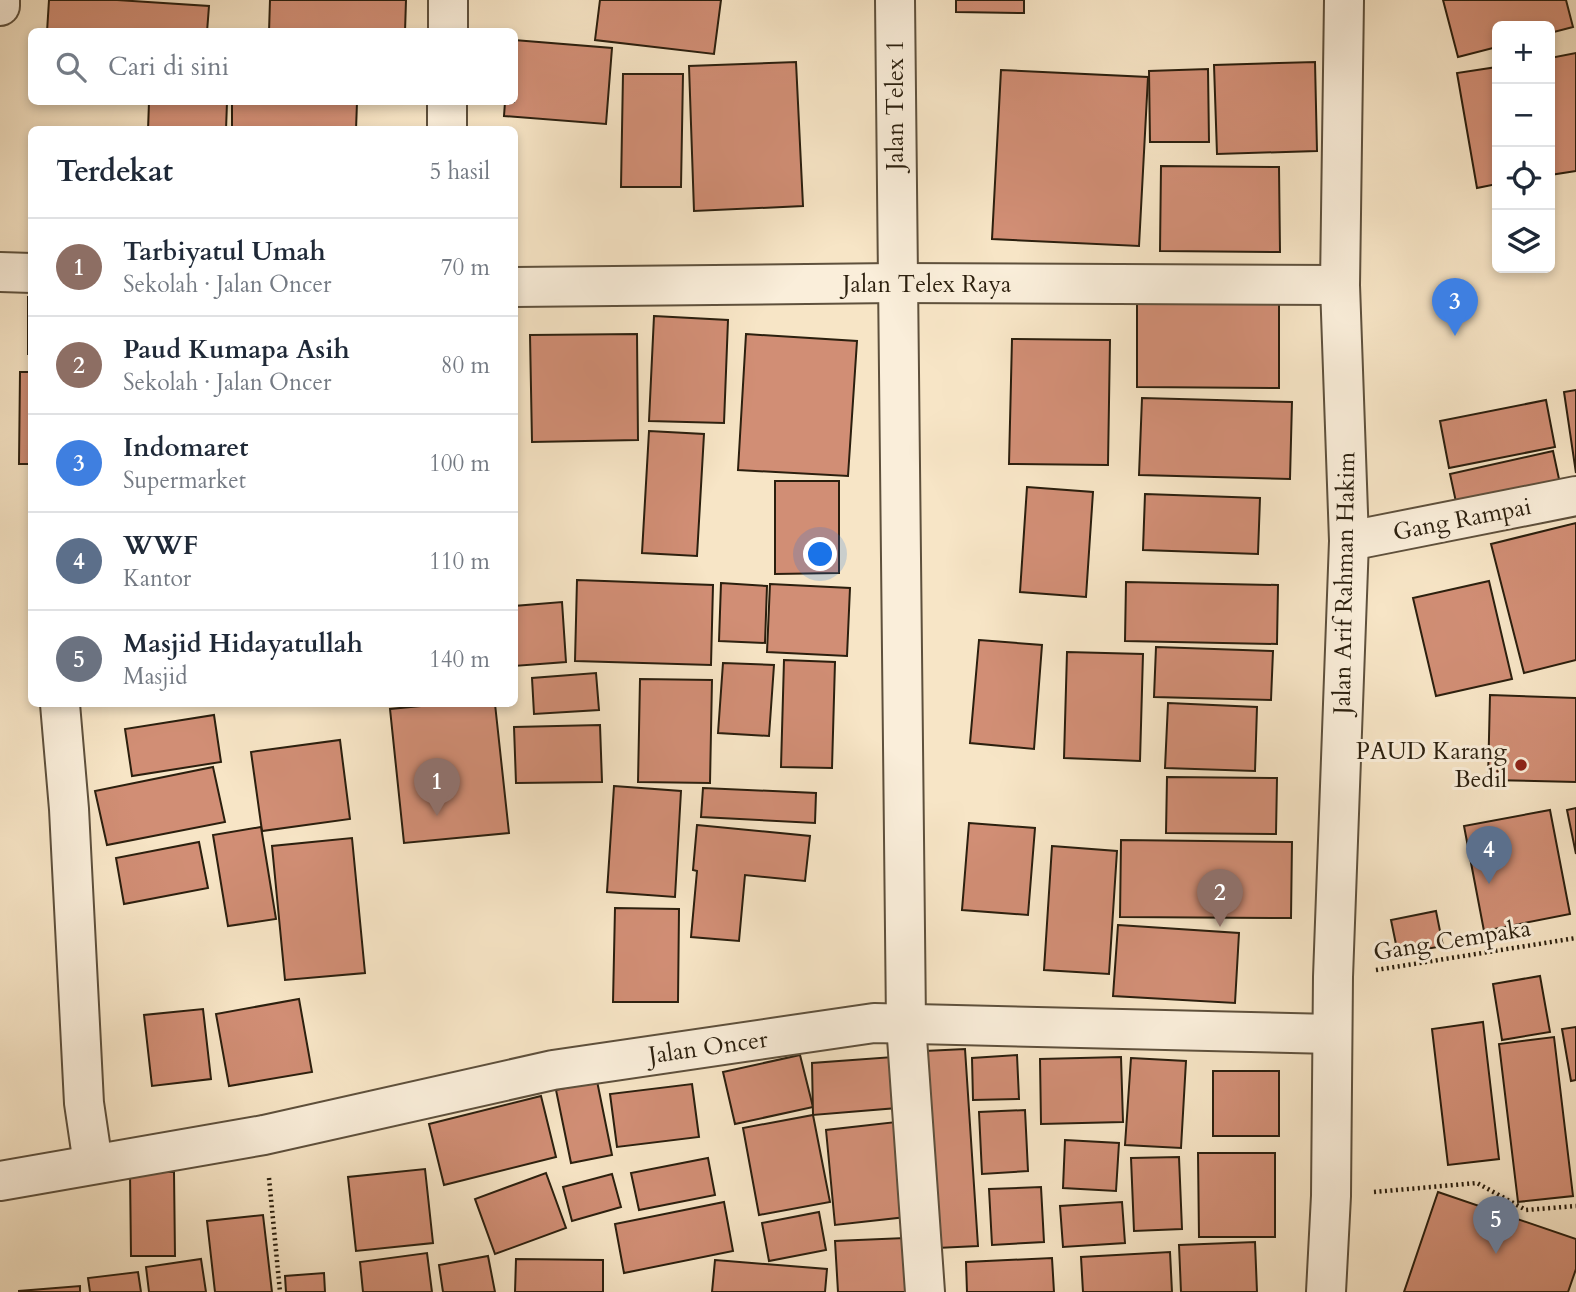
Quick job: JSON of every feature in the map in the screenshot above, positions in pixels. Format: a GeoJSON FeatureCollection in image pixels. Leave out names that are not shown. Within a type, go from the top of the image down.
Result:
{"type":"FeatureCollection","features":[{"type":"Feature","properties":{"kind":"street"},"geometry":{"type":"LineString","coordinates":[[0,0],[0,6]]}},
{"type":"Feature","properties":{"kind":"street"},"geometry":{"type":"LineString","coordinates":[[448,0],[448,28]]}},
{"type":"Feature","properties":{"kind":"street","name":"Jalan Telex 1"},"geometry":{"type":"LineString","coordinates":[[895,0],[895,211],[906,1024],[925,1292]]}},
{"type":"Feature","properties":{"kind":"street","name":"Jalan Arif Rahman Hakim"},"geometry":{"type":"LineString","coordinates":[[1326,1292],[1331,1196],[1333,977],[1349,541],[1340,285],[1344,0]]}},
{"type":"Feature","properties":{"kind":"street"},"geometry":{"type":"LineString","coordinates":[[447,105],[447,126]]}},
{"type":"Feature","properties":{"kind":"street"},"geometry":{"type":"LineString","coordinates":[[0,272],[28,273]]}},
{"type":"Feature","properties":{"kind":"street","name":"Jalan Telex Raya"},"geometry":{"type":"LineString","coordinates":[[518,287],[897,283],[1340,285]]}},
{"type":"Feature","properties":{"kind":"street","name":"Gang Rampai"},"geometry":{"type":"LineString","coordinates":[[1349,541],[1576,496]]}},
{"type":"Feature","properties":{"kind":"street"},"geometry":{"type":"LineString","coordinates":[[60,707],[69,809],[84,1103],[93,1164]]}},
{"type":"Feature","properties":{"kind":"street","name":"Jalan Oncer"},"geometry":{"type":"LineString","coordinates":[[0,1181],[264,1135],[553,1070],[874,1023],[1332,1034]]}},
{"type":"Feature","properties":{"kind":"path","name":"Gang Cempaka"},"geometry":{"type":"LineString","coordinates":[[1333,977],[1576,938]]}},
{"type":"Feature","properties":{"kind":"path"},"geometry":{"type":"LineString","coordinates":[[264,1135],[280,1292]]}},
{"type":"Feature","properties":{"kind":"path"},"geometry":{"type":"LineString","coordinates":[[1331,1196],[1477,1183],[1526,1210],[1576,1206]]}},
{"type":"Feature","properties":{"kind":"building"},"geometry":{"type":"Polygon","coordinates":[[[49,0],[117,0],[209,6],[207,28],[47,28],[49,0]]]}},
{"type":"Feature","properties":{"kind":"building"},"geometry":{"type":"Polygon","coordinates":[[[270,0],[406,0],[405,28],[269,28],[270,0]]]}},
{"type":"Feature","properties":{"kind":"building"},"geometry":{"type":"Polygon","coordinates":[[[600,0],[721,0],[714,54],[595,40],[600,0]]]}},
{"type":"Feature","properties":{"kind":"building"},"geometry":{"type":"Polygon","coordinates":[[[956,0],[1024,0],[1024,13],[956,12],[956,0]]]}},
{"type":"Feature","properties":{"kind":"building"},"geometry":{"type":"Polygon","coordinates":[[[1443,0],[1566,0],[1573,27],[1555,32],[1555,21],[1492,21],[1492,48],[1458,57],[1443,0]]]}},
{"type":"Feature","properties":{"kind":"building"},"geometry":{"type":"Polygon","coordinates":[[[518,40],[612,48],[606,124],[504,116],[505,105],[518,105],[518,40]]]}},
{"type":"Feature","properties":{"kind":"building"},"geometry":{"type":"Polygon","coordinates":[[[1576,53],[1576,171],[1555,174],[1555,84],[1555,57],[1576,53]]]}},
{"type":"Feature","properties":{"kind":"building"},"geometry":{"type":"Polygon","coordinates":[[[796,62],[803,206],[694,211],[689,66],[796,62]]]}},
{"type":"Feature","properties":{"kind":"building"},"geometry":{"type":"Polygon","coordinates":[[[1315,62],[1317,151],[1217,154],[1214,65],[1315,62]]]}},
{"type":"Feature","properties":{"kind":"building"},"geometry":{"type":"Polygon","coordinates":[[[1492,68],[1492,185],[1477,188],[1457,73],[1492,68]]]}},
{"type":"Feature","properties":{"kind":"building"},"geometry":{"type":"Polygon","coordinates":[[[1208,69],[1209,142],[1150,142],[1149,71],[1208,69]]]}},
{"type":"Feature","properties":{"kind":"building"},"geometry":{"type":"Polygon","coordinates":[[[1001,70],[1148,77],[1139,246],[992,239],[1001,70]]]}},
{"type":"Feature","properties":{"kind":"building"},"geometry":{"type":"Polygon","coordinates":[[[623,74],[683,74],[681,187],[621,187],[623,74]]]}},
{"type":"Feature","properties":{"kind":"building"},"geometry":{"type":"Polygon","coordinates":[[[149,105],[227,105],[226,126],[148,126],[149,105]]]}},
{"type":"Feature","properties":{"kind":"building"},"geometry":{"type":"Polygon","coordinates":[[[232,105],[357,105],[356,126],[232,126],[232,105]]]}},
{"type":"Feature","properties":{"kind":"building"},"geometry":{"type":"Polygon","coordinates":[[[1161,166],[1279,167],[1280,252],[1160,251],[1161,166]]]}},
{"type":"Feature","properties":{"kind":"building"},"geometry":{"type":"Polygon","coordinates":[[[1137,299],[1279,300],[1279,388],[1137,387],[1137,299]]]}},
{"type":"Feature","properties":{"kind":"building"},"geometry":{"type":"Polygon","coordinates":[[[654,316],[728,320],[724,423],[649,421],[654,316]]]}},
{"type":"Feature","properties":{"kind":"building"},"geometry":{"type":"Polygon","coordinates":[[[637,334],[638,440],[532,442],[530,335],[637,334]]]}},
{"type":"Feature","properties":{"kind":"building"},"geometry":{"type":"Polygon","coordinates":[[[746,334],[857,341],[848,476],[738,470],[746,334]]]}},
{"type":"Feature","properties":{"kind":"building"},"geometry":{"type":"Polygon","coordinates":[[[1012,339],[1110,340],[1108,465],[1009,464],[1012,339]]]}},
{"type":"Feature","properties":{"kind":"building"},"geometry":{"type":"Polygon","coordinates":[[[20,372],[28,372],[28,464],[19,464],[20,372]]]}},
{"type":"Feature","properties":{"kind":"building"},"geometry":{"type":"Polygon","coordinates":[[[1576,390],[1576,473],[1564,392],[1576,390]]]}},
{"type":"Feature","properties":{"kind":"building"},"geometry":{"type":"Polygon","coordinates":[[[1142,398],[1292,402],[1290,479],[1139,475],[1142,398]]]}},
{"type":"Feature","properties":{"kind":"building"},"geometry":{"type":"Polygon","coordinates":[[[1546,400],[1555,447],[1449,468],[1440,421],[1546,400]]]}},
{"type":"Feature","properties":{"kind":"building"},"geometry":{"type":"Polygon","coordinates":[[[649,431],[704,434],[697,556],[642,553],[649,431]]]}},
{"type":"Feature","properties":{"kind":"building"},"geometry":{"type":"Polygon","coordinates":[[[1553,451],[1562,493],[1459,516],[1450,474],[1553,451]]]}},
{"type":"Feature","properties":{"kind":"building"},"geometry":{"type":"Polygon","coordinates":[[[775,481],[839,481],[839,573],[775,574],[775,481]]]}},
{"type":"Feature","properties":{"kind":"building"},"geometry":{"type":"Polygon","coordinates":[[[1027,487],[1093,492],[1086,597],[1020,592],[1027,487]]]}},
{"type":"Feature","properties":{"kind":"building"},"geometry":{"type":"Polygon","coordinates":[[[1145,494],[1260,498],[1258,554],[1143,550],[1145,494]]]}},
{"type":"Feature","properties":{"kind":"building"},"geometry":{"type":"Polygon","coordinates":[[[1576,523],[1576,660],[1524,673],[1491,544],[1576,523]]]}},
{"type":"Feature","properties":{"kind":"building"},"geometry":{"type":"Polygon","coordinates":[[[577,580],[713,585],[711,665],[575,661],[577,580]]]}},
{"type":"Feature","properties":{"kind":"building"},"geometry":{"type":"Polygon","coordinates":[[[1489,581],[1512,679],[1436,696],[1413,598],[1489,581]]]}},
{"type":"Feature","properties":{"kind":"building"},"geometry":{"type":"Polygon","coordinates":[[[1126,582],[1278,585],[1277,644],[1125,641],[1126,582]]]}},
{"type":"Feature","properties":{"kind":"building"},"geometry":{"type":"Polygon","coordinates":[[[721,583],[767,586],[765,643],[719,641],[721,583]]]}},
{"type":"Feature","properties":{"kind":"building"},"geometry":{"type":"Polygon","coordinates":[[[770,584],[850,588],[847,656],[767,652],[770,584]]]}},
{"type":"Feature","properties":{"kind":"building"},"geometry":{"type":"Polygon","coordinates":[[[562,602],[566,662],[518,666],[518,606],[562,602]]]}},
{"type":"Feature","properties":{"kind":"building"},"geometry":{"type":"Polygon","coordinates":[[[979,640],[1042,645],[1034,749],[970,743],[979,640]]]}},
{"type":"Feature","properties":{"kind":"building"},"geometry":{"type":"Polygon","coordinates":[[[1156,647],[1273,651],[1271,700],[1154,697],[1156,647]]]}},
{"type":"Feature","properties":{"kind":"building"},"geometry":{"type":"Polygon","coordinates":[[[1067,652],[1143,654],[1140,761],[1064,758],[1067,652]]]}},
{"type":"Feature","properties":{"kind":"building"},"geometry":{"type":"Polygon","coordinates":[[[784,660],[835,662],[832,768],[781,767],[784,660]]]}},
{"type":"Feature","properties":{"kind":"building"},"geometry":{"type":"Polygon","coordinates":[[[723,663],[774,665],[769,736],[718,733],[723,663]]]}},
{"type":"Feature","properties":{"kind":"building"},"geometry":{"type":"Polygon","coordinates":[[[596,673],[599,710],[534,714],[532,678],[596,673]]]}},
{"type":"Feature","properties":{"kind":"building"},"geometry":{"type":"Polygon","coordinates":[[[640,679],[712,680],[710,783],[638,782],[640,679]]]}},
{"type":"Feature","properties":{"kind":"building"},"geometry":{"type":"Polygon","coordinates":[[[1490,695],[1576,698],[1576,782],[1488,780],[1490,695]]]}},
{"type":"Feature","properties":{"kind":"building"},"geometry":{"type":"Polygon","coordinates":[[[1168,703],[1257,707],[1255,771],[1165,768],[1168,703]]]}},
{"type":"Feature","properties":{"kind":"building"},"geometry":{"type":"Polygon","coordinates":[[[495,707],[509,833],[404,843],[390,709],[495,707]]]}},
{"type":"Feature","properties":{"kind":"building"},"geometry":{"type":"Polygon","coordinates":[[[214,715],[221,762],[132,776],[125,729],[214,715]]]}},
{"type":"Feature","properties":{"kind":"building"},"geometry":{"type":"Polygon","coordinates":[[[600,725],[602,782],[516,783],[514,727],[600,725]]]}},
{"type":"Feature","properties":{"kind":"building"},"geometry":{"type":"Polygon","coordinates":[[[340,740],[350,819],[262,831],[251,752],[340,740]]]}},
{"type":"Feature","properties":{"kind":"building"},"geometry":{"type":"Polygon","coordinates":[[[213,767],[225,822],[107,845],[95,791],[213,767]]]}},
{"type":"Feature","properties":{"kind":"building"},"geometry":{"type":"Polygon","coordinates":[[[1167,777],[1277,778],[1276,834],[1166,833],[1167,777]]]}},
{"type":"Feature","properties":{"kind":"building"},"geometry":{"type":"Polygon","coordinates":[[[614,786],[681,791],[675,897],[607,892],[614,786]]]}},
{"type":"Feature","properties":{"kind":"building"},"geometry":{"type":"Polygon","coordinates":[[[703,788],[816,793],[815,823],[701,817],[703,788]]]}},
{"type":"Feature","properties":{"kind":"building"},"geometry":{"type":"Polygon","coordinates":[[[1576,808],[1576,854],[1567,810],[1576,808]]]}},
{"type":"Feature","properties":{"kind":"building"},"geometry":{"type":"Polygon","coordinates":[[[1550,810],[1570,914],[1484,931],[1464,826],[1550,810]]]}},
{"type":"Feature","properties":{"kind":"building"},"geometry":{"type":"Polygon","coordinates":[[[969,823],[1035,828],[1028,915],[962,910],[969,823]]]}},
{"type":"Feature","properties":{"kind":"building"},"geometry":{"type":"Polygon","coordinates":[[[697,825],[810,836],[805,881],[745,875],[739,941],[691,937],[697,871],[693,870],[697,825]]]}},
{"type":"Feature","properties":{"kind":"building"},"geometry":{"type":"Polygon","coordinates":[[[261,827],[276,919],[228,926],[213,835],[261,827]]]}},
{"type":"Feature","properties":{"kind":"building"},"geometry":{"type":"Polygon","coordinates":[[[352,838],[365,973],[285,980],[272,846],[352,838]]]}},
{"type":"Feature","properties":{"kind":"building"},"geometry":{"type":"Polygon","coordinates":[[[1121,840],[1292,842],[1291,918],[1120,917],[1121,840]]]}},
{"type":"Feature","properties":{"kind":"building"},"geometry":{"type":"Polygon","coordinates":[[[199,842],[208,888],[124,904],[116,858],[199,842]]]}},
{"type":"Feature","properties":{"kind":"building"},"geometry":{"type":"Polygon","coordinates":[[[1052,846],[1117,851],[1109,974],[1044,970],[1052,846]]]}},
{"type":"Feature","properties":{"kind":"building"},"geometry":{"type":"Polygon","coordinates":[[[615,908],[679,909],[678,1002],[613,1002],[615,908]]]}},
{"type":"Feature","properties":{"kind":"building"},"geometry":{"type":"Polygon","coordinates":[[[1436,911],[1443,946],[1398,954],[1391,920],[1436,911]]]}},
{"type":"Feature","properties":{"kind":"building"},"geometry":{"type":"Polygon","coordinates":[[[1118,925],[1239,933],[1235,1003],[1113,996],[1118,925]]]}},
{"type":"Feature","properties":{"kind":"building"},"geometry":{"type":"Polygon","coordinates":[[[1540,976],[1550,1032],[1502,1040],[1493,984],[1540,976]]]}},
{"type":"Feature","properties":{"kind":"building"},"geometry":{"type":"Polygon","coordinates":[[[299,999],[312,1072],[229,1086],[216,1014],[299,999]]]}},
{"type":"Feature","properties":{"kind":"building"},"geometry":{"type":"Polygon","coordinates":[[[203,1009],[211,1079],[152,1086],[144,1015],[203,1009]]]}},
{"type":"Feature","properties":{"kind":"building"},"geometry":{"type":"Polygon","coordinates":[[[1483,1022],[1499,1159],[1448,1165],[1432,1029],[1483,1022]]]}},
{"type":"Feature","properties":{"kind":"building"},"geometry":{"type":"Polygon","coordinates":[[[1576,1027],[1576,1080],[1571,1081],[1562,1029],[1576,1027]]]}},
{"type":"Feature","properties":{"kind":"building"},"geometry":{"type":"Polygon","coordinates":[[[1554,1037],[1573,1196],[1518,1202],[1499,1044],[1554,1037]]]}},
{"type":"Feature","properties":{"kind":"building"},"geometry":{"type":"Polygon","coordinates":[[[965,1049],[978,1246],[937,1248],[925,1051],[965,1049]]]}},
{"type":"Feature","properties":{"kind":"building"},"geometry":{"type":"Polygon","coordinates":[[[800,1055],[813,1107],[735,1124],[723,1072],[800,1055]]]}},
{"type":"Feature","properties":{"kind":"building"},"geometry":{"type":"Polygon","coordinates":[[[1017,1055],[1019,1099],[973,1100],[972,1058],[1017,1055]]]}},
{"type":"Feature","properties":{"kind":"building"},"geometry":{"type":"Polygon","coordinates":[[[893,1057],[897,1108],[813,1115],[812,1063],[893,1057]]]}},
{"type":"Feature","properties":{"kind":"building"},"geometry":{"type":"Polygon","coordinates":[[[1121,1057],[1123,1122],[1041,1124],[1040,1059],[1121,1057]]]}},
{"type":"Feature","properties":{"kind":"building"},"geometry":{"type":"Polygon","coordinates":[[[1131,1058],[1186,1061],[1181,1148],[1125,1145],[1131,1058]]]}},
{"type":"Feature","properties":{"kind":"building"},"geometry":{"type":"Polygon","coordinates":[[[1213,1071],[1279,1071],[1279,1136],[1213,1136],[1213,1071]]]}},
{"type":"Feature","properties":{"kind":"building"},"geometry":{"type":"Polygon","coordinates":[[[597,1081],[612,1155],[571,1163],[556,1090],[597,1081]]]}},
{"type":"Feature","properties":{"kind":"building"},"geometry":{"type":"Polygon","coordinates":[[[692,1084],[699,1137],[617,1147],[610,1094],[692,1084]]]}},
{"type":"Feature","properties":{"kind":"building"},"geometry":{"type":"Polygon","coordinates":[[[541,1096],[556,1157],[444,1185],[429,1124],[541,1096]]]}},
{"type":"Feature","properties":{"kind":"building"},"geometry":{"type":"Polygon","coordinates":[[[1025,1110],[1028,1171],[982,1174],[979,1112],[1025,1110]]]}},
{"type":"Feature","properties":{"kind":"building"},"geometry":{"type":"Polygon","coordinates":[[[813,1115],[830,1202],[759,1215],[743,1128],[813,1115]]]}},
{"type":"Feature","properties":{"kind":"building"},"geometry":{"type":"Polygon","coordinates":[[[896,1122],[906,1217],[835,1225],[826,1130],[896,1122]]]}},
{"type":"Feature","properties":{"kind":"building"},"geometry":{"type":"Polygon","coordinates":[[[1065,1140],[1119,1143],[1116,1191],[1063,1188],[1065,1140]]]}},
{"type":"Feature","properties":{"kind":"building"},"geometry":{"type":"Polygon","coordinates":[[[1198,1153],[1275,1153],[1275,1237],[1199,1237],[1198,1153]]]}},
{"type":"Feature","properties":{"kind":"building"},"geometry":{"type":"Polygon","coordinates":[[[1179,1157],[1182,1229],[1134,1231],[1131,1158],[1179,1157]]]}},
{"type":"Feature","properties":{"kind":"building"},"geometry":{"type":"Polygon","coordinates":[[[708,1158],[715,1195],[639,1210],[631,1173],[708,1158]]]}},
{"type":"Feature","properties":{"kind":"building"},"geometry":{"type":"Polygon","coordinates":[[[425,1169],[433,1243],[356,1251],[348,1177],[425,1169]]]}},
{"type":"Feature","properties":{"kind":"building"},"geometry":{"type":"Polygon","coordinates":[[[130,1172],[174,1172],[175,1256],[131,1256],[130,1172]]]}},
{"type":"Feature","properties":{"kind":"building"},"geometry":{"type":"Polygon","coordinates":[[[546,1173],[566,1228],[495,1254],[475,1199],[546,1173]]]}},
{"type":"Feature","properties":{"kind":"building"},"geometry":{"type":"Polygon","coordinates":[[[612,1174],[621,1207],[572,1221],[563,1187],[612,1174]]]}},
{"type":"Feature","properties":{"kind":"building"},"geometry":{"type":"Polygon","coordinates":[[[1041,1187],[1044,1242],[992,1245],[989,1189],[1041,1187]]]}},
{"type":"Feature","properties":{"kind":"building"},"geometry":{"type":"Polygon","coordinates":[[[1438,1192],[1576,1239],[1576,1269],[1568,1292],[1404,1292],[1438,1192]]]}},
{"type":"Feature","properties":{"kind":"building"},"geometry":{"type":"Polygon","coordinates":[[[724,1202],[733,1251],[624,1273],[615,1224],[724,1202]]]}},
{"type":"Feature","properties":{"kind":"building"},"geometry":{"type":"Polygon","coordinates":[[[1122,1202],[1125,1243],[1063,1247],[1060,1206],[1122,1202]]]}},
{"type":"Feature","properties":{"kind":"building"},"geometry":{"type":"Polygon","coordinates":[[[819,1212],[826,1250],[769,1261],[762,1223],[819,1212]]]}},
{"type":"Feature","properties":{"kind":"building"},"geometry":{"type":"Polygon","coordinates":[[[263,1215],[272,1292],[215,1292],[207,1221],[263,1215]]]}},
{"type":"Feature","properties":{"kind":"building"},"geometry":{"type":"Polygon","coordinates":[[[905,1238],[908,1292],[838,1292],[835,1241],[905,1238]]]}},
{"type":"Feature","properties":{"kind":"building"},"geometry":{"type":"Polygon","coordinates":[[[1255,1242],[1257,1292],[1181,1292],[1179,1245],[1255,1242]]]}},
{"type":"Feature","properties":{"kind":"building"},"geometry":{"type":"Polygon","coordinates":[[[1170,1252],[1172,1292],[1083,1292],[1081,1257],[1170,1252]]]}},
{"type":"Feature","properties":{"kind":"building"},"geometry":{"type":"Polygon","coordinates":[[[427,1253],[432,1292],[363,1292],[360,1262],[427,1253]]]}},
{"type":"Feature","properties":{"kind":"building"},"geometry":{"type":"Polygon","coordinates":[[[488,1256],[495,1292],[443,1292],[439,1265],[488,1256]]]}},
{"type":"Feature","properties":{"kind":"building"},"geometry":{"type":"Polygon","coordinates":[[[1052,1258],[1054,1292],[967,1292],[966,1262],[1052,1258]]]}},
{"type":"Feature","properties":{"kind":"building"},"geometry":{"type":"Polygon","coordinates":[[[201,1259],[206,1292],[149,1292],[146,1267],[201,1259]]]}},
{"type":"Feature","properties":{"kind":"building"},"geometry":{"type":"Polygon","coordinates":[[[516,1259],[603,1260],[603,1292],[515,1292],[516,1259]]]}},
{"type":"Feature","properties":{"kind":"building"},"geometry":{"type":"Polygon","coordinates":[[[715,1260],[827,1269],[825,1292],[712,1292],[715,1260]]]}},
{"type":"Feature","properties":{"kind":"building"},"geometry":{"type":"Polygon","coordinates":[[[138,1272],[141,1292],[90,1292],[88,1278],[138,1272]]]}},
{"type":"Feature","properties":{"kind":"building"},"geometry":{"type":"Polygon","coordinates":[[[324,1273],[325,1292],[286,1292],[285,1276],[324,1273]]]}},
{"type":"Feature","properties":{"kind":"building"},"geometry":{"type":"Polygon","coordinates":[[[80,1286],[80,1292],[19,1292],[19,1291],[80,1286]]]}},
{"type":"Feature","properties":{"kind":"place","name":"Indomaret"},"geometry":{"type":"Point","coordinates":[1455,336]}},
{"type":"Feature","properties":{"kind":"place","name":"PAUD Karang Bedil"},"geometry":{"type":"Point","coordinates":[1521,765]}},
{"type":"Feature","properties":{"kind":"place","name":"Tarbiyatul Umah"},"geometry":{"type":"Point","coordinates":[437,816]}},
{"type":"Feature","properties":{"kind":"place","name":"WWF"},"geometry":{"type":"Point","coordinates":[1489,884]}},
{"type":"Feature","properties":{"kind":"place","name":"Paud Kumapa Asih"},"geometry":{"type":"Point","coordinates":[1220,927]}},
{"type":"Feature","properties":{"kind":"place","name":"Masjid Hidayatullah"},"geometry":{"type":"Point","coordinates":[1496,1254]}}]}
